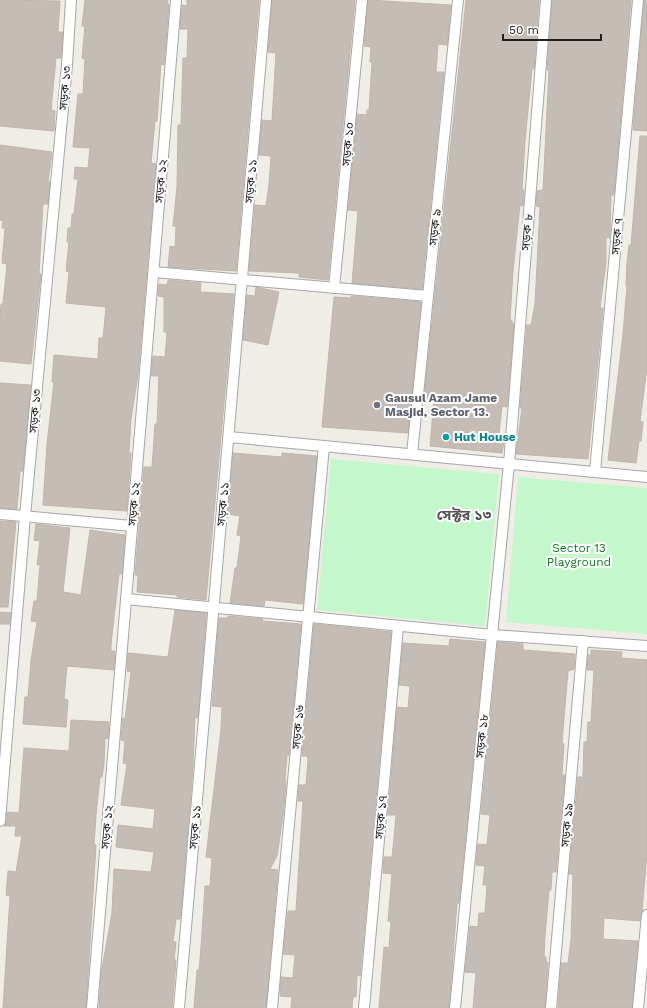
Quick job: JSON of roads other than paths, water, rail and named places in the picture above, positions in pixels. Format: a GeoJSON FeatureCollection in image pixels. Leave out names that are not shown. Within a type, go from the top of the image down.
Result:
{"type":"FeatureCollection","features":[{"type":"Feature","properties":{"kind":"street","name":"সড়ক ১৩"},"geometry":{"type":"LineString","coordinates":[[0,821],[24,516],[72,0]]}},
{"type":"Feature","properties":{"kind":"street","name":"সড়ক ১২"},"geometry":{"type":"LineString","coordinates":[[92,1008],[176,0]]}},
{"type":"Feature","properties":{"kind":"street","name":"সড়ক ১১"},"geometry":{"type":"LineString","coordinates":[[180,1008],[266,0]]}},
{"type":"Feature","properties":{"kind":"street","name":"সড়ক ১০"},"geometry":{"type":"LineString","coordinates":[[334,288],[362,0]]}},
{"type":"Feature","properties":{"kind":"street","name":"সড়ক ৯"},"geometry":{"type":"LineString","coordinates":[[412,454],[458,0]]}},
{"type":"Feature","properties":{"kind":"street","name":"সড়ক ৮"},"geometry":{"type":"LineString","coordinates":[[509,464],[546,0]]}},
{"type":"Feature","properties":{"kind":"street","name":"সড়ক ৭"},"geometry":{"type":"LineString","coordinates":[[595,472],[638,0]]}},
{"type":"Feature","properties":{"kind":"street"},"geometry":{"type":"LineString","coordinates":[[154,272],[428,296]]}},
{"type":"Feature","properties":{"kind":"street"},"geometry":{"type":"LineString","coordinates":[[229,437],[647,477]]}},
{"type":"Feature","properties":{"kind":"street","name":"সড়ক ১৬"},"geometry":{"type":"LineString","coordinates":[[272,1008],[324,446]]}},
{"type":"Feature","properties":{"kind":"street","name":"সড়ক ১৮"},"geometry":{"type":"LineString","coordinates":[[455,1008],[509,464]]}},
{"type":"Feature","properties":{"kind":"street"},"geometry":{"type":"LineString","coordinates":[[0,514],[132,526]]}},
{"type":"Feature","properties":{"kind":"street"},"geometry":{"type":"LineString","coordinates":[[126,599],[493,635],[647,646]]}},
{"type":"Feature","properties":{"kind":"street","name":"সড়ক ১৭"},"geometry":{"type":"LineString","coordinates":[[364,1008],[398,626]]}},
{"type":"Feature","properties":{"kind":"street","name":"সড়ক ১৯"},"geometry":{"type":"LineString","coordinates":[[551,1008],[583,641]]}},
{"type":"Feature","properties":{"kind":"street"},"geometry":{"type":"LineString","coordinates":[[638,1008],[647,915]]}},
{"type":"Feature","properties":{"kind":"place","name":"Gausul Azam Jame Masjid, Sector 13."},"geometry":{"type":"Point","coordinates":[377,405]}},
{"type":"Feature","properties":{"kind":"place","name":"Hut House"},"geometry":{"type":"Point","coordinates":[446,437]}},
{"type":"Feature","properties":{"kind":"district","name":"সেক্টর ১৩"},"geometry":{"type":"Point","coordinates":[464,515]}},
{"type":"Feature","properties":{"kind":"park label","name":"Sector 13 Playground"},"geometry":{"type":"Point","coordinates":[579,555]}}]}
